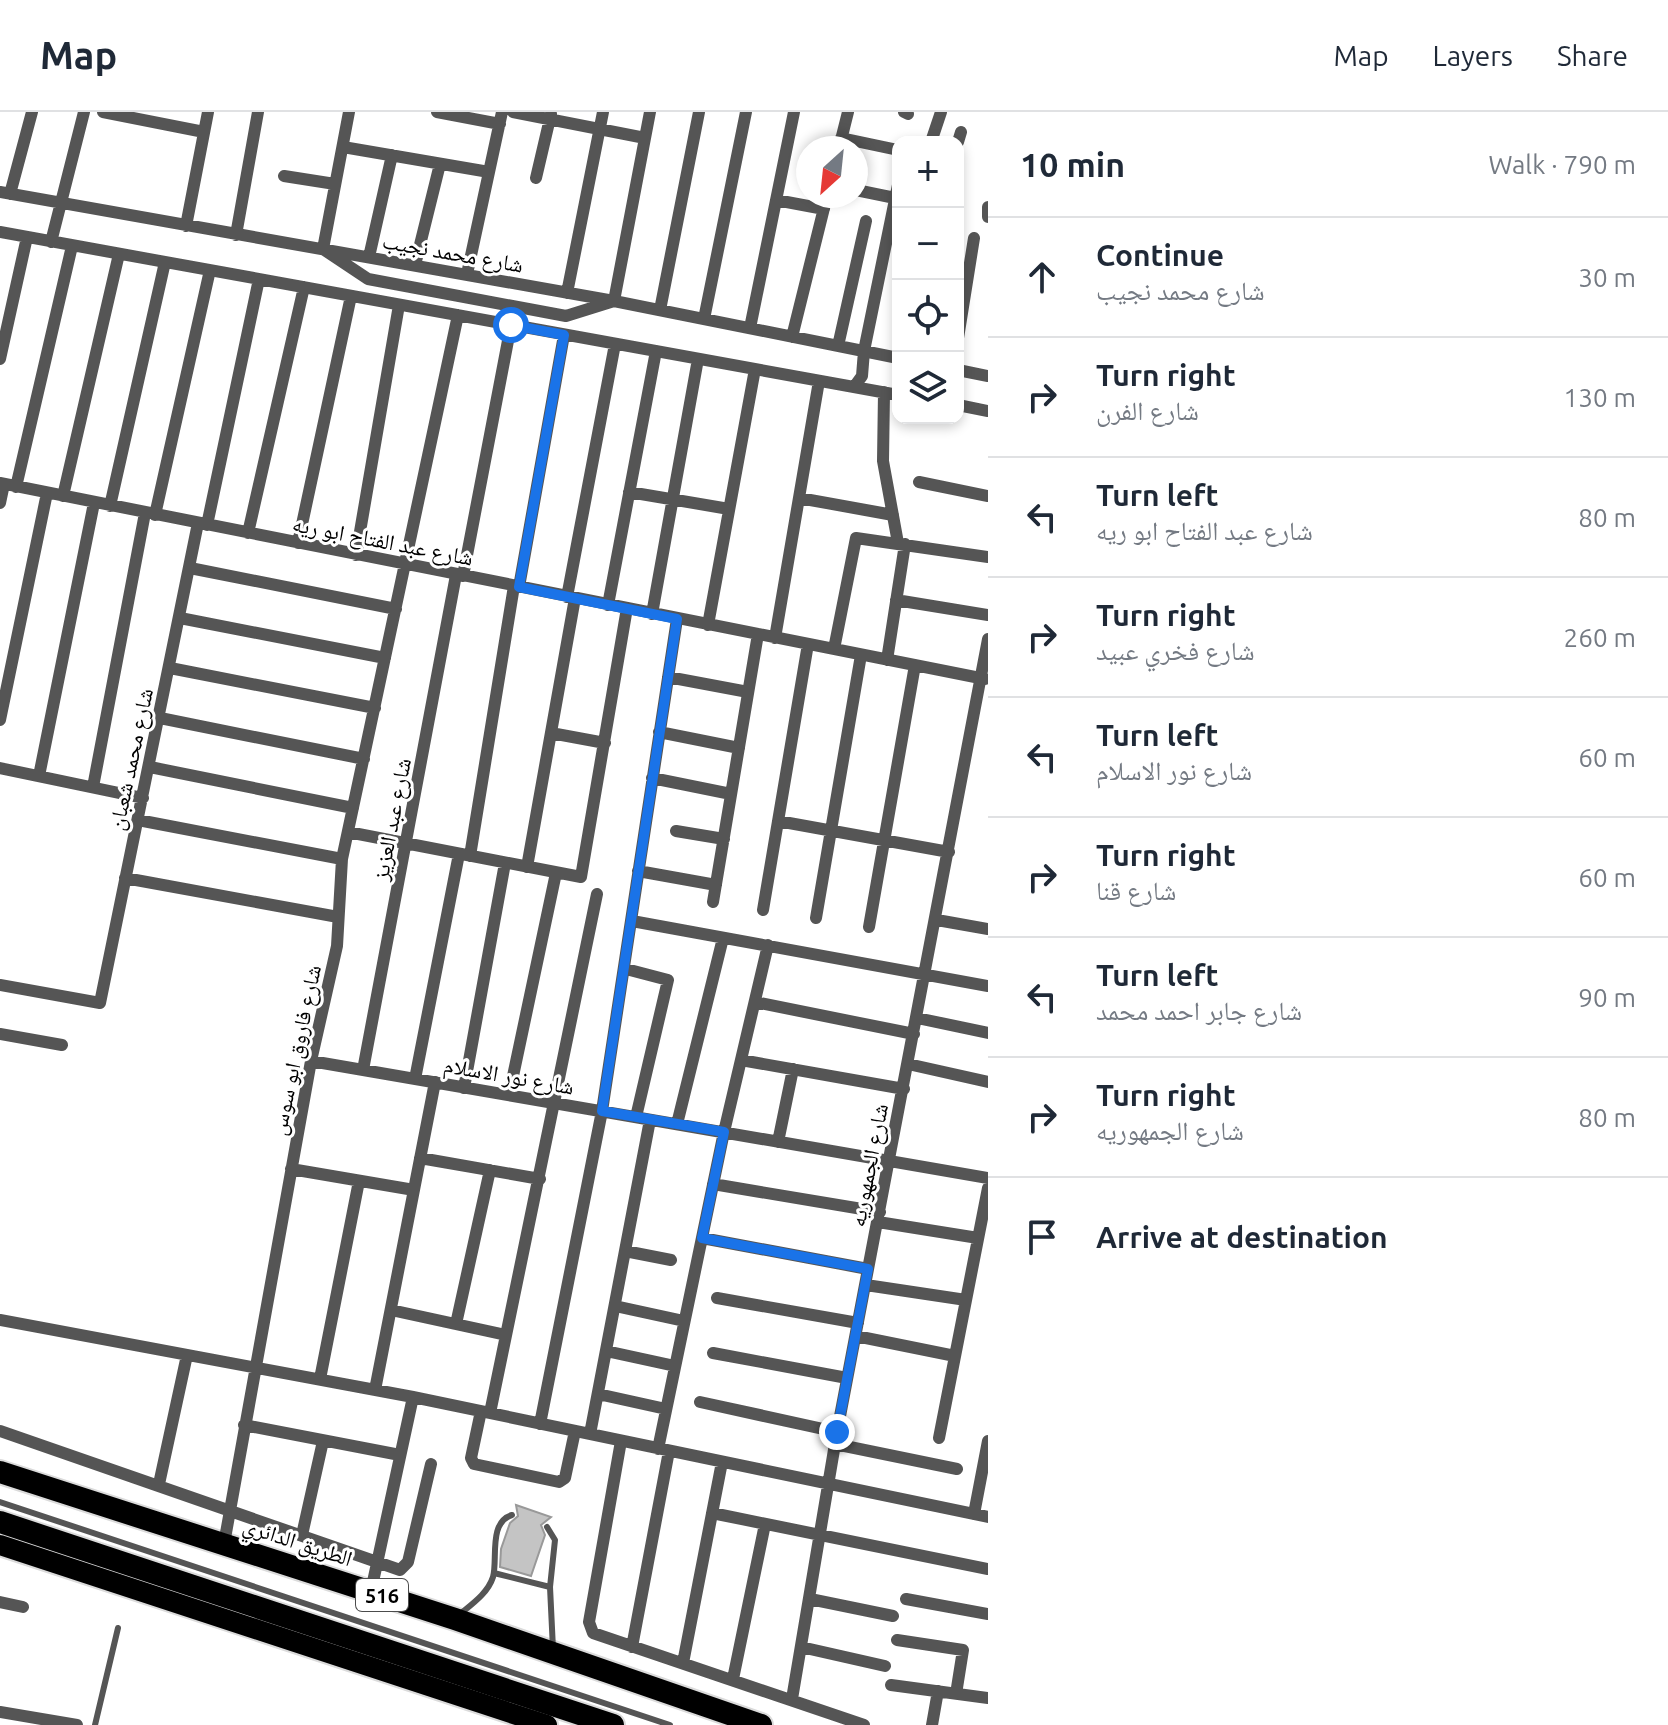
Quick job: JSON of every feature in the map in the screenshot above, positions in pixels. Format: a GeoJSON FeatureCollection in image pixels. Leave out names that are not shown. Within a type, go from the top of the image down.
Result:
{"type":"FeatureCollection","features":[{"type":"Feature","properties":{"kind":"highway","name":"الطريق الدائري"},"geometry":{"type":"LineString","coordinates":[[0,1472],[371,1591],[761,1725]]}},
{"type":"Feature","properties":{"kind":"highway","name":"516"},"geometry":{"type":"LineString","coordinates":[[0,1522],[613,1725]]}},
{"type":"Feature","properties":{"kind":"highway"},"geometry":{"type":"LineString","coordinates":[[0,1545],[547,1725]]}},
{"type":"Feature","properties":{"kind":"street"},"geometry":{"type":"LineString","coordinates":[[5,193],[32,112]]}},
{"type":"Feature","properties":{"kind":"street"},"geometry":{"type":"LineString","coordinates":[[51,242],[84,112]]}},
{"type":"Feature","properties":{"kind":"street"},"geometry":{"type":"LineString","coordinates":[[103,112],[204,132]]}},
{"type":"Feature","properties":{"kind":"street"},"geometry":{"type":"LineString","coordinates":[[186,226],[208,112]]}},
{"type":"Feature","properties":{"kind":"street"},"geometry":{"type":"LineString","coordinates":[[236,235],[258,112]]}},
{"type":"Feature","properties":{"kind":"street"},"geometry":{"type":"LineString","coordinates":[[349,112],[323,249],[368,279],[566,316],[614,301],[650,112]]}},
{"type":"Feature","properties":{"kind":"street"},"geometry":{"type":"LineString","coordinates":[[437,112],[501,118],[467,274]]}},
{"type":"Feature","properties":{"kind":"street"},"geometry":{"type":"LineString","coordinates":[[513,112],[550,116],[645,138]]}},
{"type":"Feature","properties":{"kind":"street"},"geometry":{"type":"LineString","coordinates":[[567,293],[603,112]]}},
{"type":"Feature","properties":{"kind":"street"},"geometry":{"type":"LineString","coordinates":[[660,310],[699,112]]}},
{"type":"Feature","properties":{"kind":"street"},"geometry":{"type":"LineString","coordinates":[[704,319],[746,112]]}},
{"type":"Feature","properties":{"kind":"street"},"geometry":{"type":"LineString","coordinates":[[750,328],[794,112]]}},
{"type":"Feature","properties":{"kind":"street"},"geometry":{"type":"LineString","coordinates":[[842,136],[848,112]]}},
{"type":"Feature","properties":{"kind":"street"},"geometry":{"type":"LineString","coordinates":[[933,136],[941,112]]}},
{"type":"Feature","properties":{"kind":"street"},"geometry":{"type":"LineString","coordinates":[[536,178],[550,116]]}},
{"type":"Feature","properties":{"kind":"street"},"geometry":{"type":"LineString","coordinates":[[868,146],[892,149]]}},
{"type":"Feature","properties":{"kind":"street"},"geometry":{"type":"LineString","coordinates":[[343,147],[489,172]]}},
{"type":"Feature","properties":{"kind":"street"},"geometry":{"type":"LineString","coordinates":[[369,257],[392,155]]}},
{"type":"Feature","properties":{"kind":"street"},"geometry":{"type":"LineString","coordinates":[[415,265],[440,164]]}},
{"type":"Feature","properties":{"kind":"street"},"geometry":{"type":"LineString","coordinates":[[284,176],[335,184]]}},
{"type":"Feature","properties":{"kind":"street"},"geometry":{"type":"LineString","coordinates":[[868,190],[892,191]]}},
{"type":"Feature","properties":{"kind":"street","name":"شارع محمد نجيب"},"geometry":{"type":"LineString","coordinates":[[5,193],[614,301],[892,357]]}},
{"type":"Feature","properties":{"kind":"street"},"geometry":{"type":"LineString","coordinates":[[776,200],[796,201]]}},
{"type":"Feature","properties":{"kind":"street"},"geometry":{"type":"LineString","coordinates":[[988,207],[988,217]]}},
{"type":"Feature","properties":{"kind":"street"},"geometry":{"type":"LineString","coordinates":[[792,337],[824,208]]}},
{"type":"Feature","properties":{"kind":"street"},"geometry":{"type":"LineString","coordinates":[[854,387],[862,376],[864,351],[893,208]]}},
{"type":"Feature","properties":{"kind":"street"},"geometry":{"type":"LineString","coordinates":[[838,346],[866,221]]}},
{"type":"Feature","properties":{"kind":"street"},"geometry":{"type":"LineString","coordinates":[[0,232],[892,394]]}},
{"type":"Feature","properties":{"kind":"street"},"geometry":{"type":"LineString","coordinates":[[0,359],[27,237]]}},
{"type":"Feature","properties":{"kind":"street"},"geometry":{"type":"LineString","coordinates":[[964,300],[974,238]]}},
{"type":"Feature","properties":{"kind":"street"},"geometry":{"type":"LineString","coordinates":[[0,503],[72,246]]}},
{"type":"Feature","properties":{"kind":"street"},"geometry":{"type":"LineString","coordinates":[[63,496],[119,254]]}},
{"type":"Feature","properties":{"kind":"street"},"geometry":{"type":"LineString","coordinates":[[110,506],[165,262]]}},
{"type":"Feature","properties":{"kind":"street"},"geometry":{"type":"LineString","coordinates":[[93,787],[150,514],[210,270]]}},
{"type":"Feature","properties":{"kind":"street","name":"شارع محمد شعبان"},"geometry":{"type":"LineString","coordinates":[[0,985],[100,1003],[190,568],[259,279]]}},
{"type":"Feature","properties":{"kind":"street"},"geometry":{"type":"LineString","coordinates":[[248,533],[304,287]]}},
{"type":"Feature","properties":{"kind":"street"},"geometry":{"type":"LineString","coordinates":[[298,543],[351,296]]}},
{"type":"Feature","properties":{"kind":"street"},"geometry":{"type":"LineString","coordinates":[[356,555],[399,305]]}},
{"type":"Feature","properties":{"kind":"street","name":"شارع فاروق ابو سوس"},"geometry":{"type":"LineString","coordinates":[[224,1544],[311,1061],[337,946],[342,859],[458,315]]}},
{"type":"Feature","properties":{"kind":"street","name":"شارع عبد العزيز"},"geometry":{"type":"LineString","coordinates":[[363,1070],[511,325]]}},
{"type":"Feature","properties":{"kind":"street"},"geometry":{"type":"LineString","coordinates":[[415,1079],[464,855],[564,335]]}},
{"type":"Feature","properties":{"kind":"street"},"geometry":{"type":"LineString","coordinates":[[527,867],[615,344]]}},
{"type":"Feature","properties":{"kind":"street"},"geometry":{"type":"LineString","coordinates":[[608,605],[656,351]]}},
{"type":"Feature","properties":{"kind":"street"},"geometry":{"type":"LineString","coordinates":[[652,614],[698,359]]}},
{"type":"Feature","properties":{"kind":"street"},"geometry":{"type":"LineString","coordinates":[[708,625],[755,369]]}},
{"type":"Feature","properties":{"kind":"street"},"geometry":{"type":"LineString","coordinates":[[964,371],[988,376]]}},
{"type":"Feature","properties":{"kind":"street"},"geometry":{"type":"LineString","coordinates":[[775,638],[819,381]]}},
{"type":"Feature","properties":{"kind":"street"},"geometry":{"type":"LineString","coordinates":[[884,392],[882,450],[893,515],[902,544],[887,660]]}},
{"type":"Feature","properties":{"kind":"street"},"geometry":{"type":"LineString","coordinates":[[964,406],[988,411]]}},
{"type":"Feature","properties":{"kind":"street"},"geometry":{"type":"LineString","coordinates":[[919,482],[988,496]]}},
{"type":"Feature","properties":{"kind":"street","name":"شارع عبد الفتاح ابو ريه"},"geometry":{"type":"LineString","coordinates":[[7,485],[984,679]]}},
{"type":"Feature","properties":{"kind":"street"},"geometry":{"type":"LineString","coordinates":[[629,492],[729,509]]}},
{"type":"Feature","properties":{"kind":"street"},"geometry":{"type":"LineString","coordinates":[[0,720],[47,493]]}},
{"type":"Feature","properties":{"kind":"street"},"geometry":{"type":"LineString","coordinates":[[799,498],[893,515]]}},
{"type":"Feature","properties":{"kind":"street"},"geometry":{"type":"LineString","coordinates":[[39,776],[94,503]]}},
{"type":"Feature","properties":{"kind":"street"},"geometry":{"type":"LineString","coordinates":[[834,649],[854,540],[858,537],[988,557]]}},
{"type":"Feature","properties":{"kind":"street"},"geometry":{"type":"LineString","coordinates":[[190,568],[396,609]]}},
{"type":"Feature","properties":{"kind":"street"},"geometry":{"type":"LineString","coordinates":[[896,600],[988,615]]}},
{"type":"Feature","properties":{"kind":"street"},"geometry":{"type":"LineString","coordinates":[[348,832],[577,878],[582,875],[627,608]]}},
{"type":"Feature","properties":{"kind":"street"},"geometry":{"type":"LineString","coordinates":[[180,618],[385,658]]}},
{"type":"Feature","properties":{"kind":"street"},"geometry":{"type":"LineString","coordinates":[[540,1424],[602,1111],[677,619]]}},
{"type":"Feature","properties":{"kind":"street"},"geometry":{"type":"LineString","coordinates":[[713,902],[758,634]]}},
{"type":"Feature","properties":{"kind":"street","name":"شارع الجمهوريه"},"geometry":{"type":"LineString","coordinates":[[792,1699],[847,1378],[984,679],[988,639]]}},
{"type":"Feature","properties":{"kind":"street"},"geometry":{"type":"LineString","coordinates":[[763,910],[808,644]]}},
{"type":"Feature","properties":{"kind":"street"},"geometry":{"type":"LineString","coordinates":[[816,918],[861,655]]}},
{"type":"Feature","properties":{"kind":"street"},"geometry":{"type":"LineString","coordinates":[[869,927],[915,665]]}},
{"type":"Feature","properties":{"kind":"street"},"geometry":{"type":"LineString","coordinates":[[170,668],[375,708]]}},
{"type":"Feature","properties":{"kind":"street"},"geometry":{"type":"LineString","coordinates":[[668,677],[748,692]]}},
{"type":"Feature","properties":{"kind":"street"},"geometry":{"type":"LineString","coordinates":[[160,718],[364,759]]}},
{"type":"Feature","properties":{"kind":"street"},"geometry":{"type":"LineString","coordinates":[[659,732],[739,748]]}},
{"type":"Feature","properties":{"kind":"street"},"geometry":{"type":"LineString","coordinates":[[551,733],[605,743]]}},
{"type":"Feature","properties":{"kind":"street"},"geometry":{"type":"LineString","coordinates":[[150,767],[353,808]]}},
{"type":"Feature","properties":{"kind":"street"},"geometry":{"type":"LineString","coordinates":[[0,768],[143,798]]}},
{"type":"Feature","properties":{"kind":"street"},"geometry":{"type":"LineString","coordinates":[[652,778],[731,794]]}},
{"type":"Feature","properties":{"kind":"street"},"geometry":{"type":"LineString","coordinates":[[138,820],[342,859]]}},
{"type":"Feature","properties":{"kind":"street"},"geometry":{"type":"LineString","coordinates":[[778,821],[949,852]]}},
{"type":"Feature","properties":{"kind":"street"},"geometry":{"type":"LineString","coordinates":[[676,831],[724,839]]}},
{"type":"Feature","properties":{"kind":"street"},"geometry":{"type":"LineString","coordinates":[[464,1088],[505,863]]}},
{"type":"Feature","properties":{"kind":"street"},"geometry":{"type":"LineString","coordinates":[[638,871],[716,885]]}},
{"type":"Feature","properties":{"kind":"street"},"geometry":{"type":"LineString","coordinates":[[509,1095],[556,873]]}},
{"type":"Feature","properties":{"kind":"street"},"geometry":{"type":"LineString","coordinates":[[125,878],[338,917]]}},
{"type":"Feature","properties":{"kind":"street"},"geometry":{"type":"LineString","coordinates":[[575,1431],[565,1478],[559,1482],[474,1464],[471,1458],[506,1335],[597,894]]}},
{"type":"Feature","properties":{"kind":"street"},"geometry":{"type":"LineString","coordinates":[[937,920],[988,929]]}},
{"type":"Feature","properties":{"kind":"street"},"geometry":{"type":"LineString","coordinates":[[632,921],[988,986]]}},
{"type":"Feature","properties":{"kind":"street"},"geometry":{"type":"LineString","coordinates":[[677,1124],[723,938]]}},
{"type":"Feature","properties":{"kind":"street"},"geometry":{"type":"LineString","coordinates":[[632,1647],[663,1450],[666,1409],[724,1132],[768,945]]}},
{"type":"Feature","properties":{"kind":"street"},"geometry":{"type":"LineString","coordinates":[[626,969],[668,978],[636,1117]]}},
{"type":"Feature","properties":{"kind":"street"},"geometry":{"type":"LineString","coordinates":[[755,1002],[914,1034]]}},
{"type":"Feature","properties":{"kind":"street"},"geometry":{"type":"LineString","coordinates":[[917,1018],[988,1033]]}},
{"type":"Feature","properties":{"kind":"street"},"geometry":{"type":"LineString","coordinates":[[0,1034],[62,1045]]}},
{"type":"Feature","properties":{"kind":"street"},"geometry":{"type":"LineString","coordinates":[[741,1060],[904,1089]]}},
{"type":"Feature","properties":{"kind":"street","name":"شارع نور الاسلام"},"geometry":{"type":"LineString","coordinates":[[311,1061],[988,1178]]}},
{"type":"Feature","properties":{"kind":"street"},"geometry":{"type":"LineString","coordinates":[[908,1064],[988,1082]]}},
{"type":"Feature","properties":{"kind":"street"},"geometry":{"type":"LineString","coordinates":[[778,1142],[793,1069]]}},
{"type":"Feature","properties":{"kind":"street"},"geometry":{"type":"LineString","coordinates":[[375,1390],[435,1082]]}},
{"type":"Feature","properties":{"kind":"street"},"geometry":{"type":"LineString","coordinates":[[590,1434],[650,1120]]}},
{"type":"Feature","properties":{"kind":"street"},"geometry":{"type":"LineString","coordinates":[[420,1158],[540,1179]]}},
{"type":"Feature","properties":{"kind":"street"},"geometry":{"type":"LineString","coordinates":[[291,1169],[414,1190]]}},
{"type":"Feature","properties":{"kind":"street"},"geometry":{"type":"LineString","coordinates":[[456,1324],[490,1170]]}},
{"type":"Feature","properties":{"kind":"street"},"geometry":{"type":"LineString","coordinates":[[320,1379],[359,1181]]}},
{"type":"Feature","properties":{"kind":"street"},"geometry":{"type":"LineString","coordinates":[[713,1184],[978,1238]]}},
{"type":"Feature","properties":{"kind":"street"},"geometry":{"type":"LineString","coordinates":[[939,1438],[988,1188]]}},
{"type":"Feature","properties":{"kind":"street"},"geometry":{"type":"LineString","coordinates":[[702,1238],[868,1269]]}},
{"type":"Feature","properties":{"kind":"street"},"geometry":{"type":"LineString","coordinates":[[625,1251],[671,1260]]}},
{"type":"Feature","properties":{"kind":"street"},"geometry":{"type":"LineString","coordinates":[[866,1285],[966,1300]]}},
{"type":"Feature","properties":{"kind":"street"},"geometry":{"type":"LineString","coordinates":[[717,1298],[858,1323]]}},
{"type":"Feature","properties":{"kind":"street"},"geometry":{"type":"LineString","coordinates":[[615,1306],[684,1321]]}},
{"type":"Feature","properties":{"kind":"street"},"geometry":{"type":"LineString","coordinates":[[391,1310],[506,1335]]}},
{"type":"Feature","properties":{"kind":"street"},"geometry":{"type":"LineString","coordinates":[[0,1320],[413,1397],[988,1517]]}},
{"type":"Feature","properties":{"kind":"street"},"geometry":{"type":"LineString","coordinates":[[856,1336],[955,1356]]}},
{"type":"Feature","properties":{"kind":"street"},"geometry":{"type":"LineString","coordinates":[[606,1351],[675,1366]]}},
{"type":"Feature","properties":{"kind":"street"},"geometry":{"type":"LineString","coordinates":[[713,1353],[847,1378]]}},
{"type":"Feature","properties":{"kind":"street"},"geometry":{"type":"LineString","coordinates":[[159,1484],[187,1355]]}},
{"type":"Feature","properties":{"kind":"street"},"geometry":{"type":"LineString","coordinates":[[598,1394],[666,1409]]}},
{"type":"Feature","properties":{"kind":"street"},"geometry":{"type":"LineString","coordinates":[[371,1591],[413,1397]]}},
{"type":"Feature","properties":{"kind":"street"},"geometry":{"type":"LineString","coordinates":[[700,1402],[957,1469]]}},
{"type":"Feature","properties":{"kind":"street"},"geometry":{"type":"LineString","coordinates":[[244,1425],[400,1455]]}},
{"type":"Feature","properties":{"kind":"street"},"geometry":{"type":"LineString","coordinates":[[0,1431],[229,1508],[396,1569],[406,1566],[431,1464]]}},
{"type":"Feature","properties":{"kind":"street"},"geometry":{"type":"LineString","coordinates":[[302,1535],[323,1441]]}},
{"type":"Feature","properties":{"kind":"street"},"geometry":{"type":"LineString","coordinates":[[621,1441],[589,1622],[593,1633],[603,1639],[733,1679],[864,1725]]}},
{"type":"Feature","properties":{"kind":"street"},"geometry":{"type":"LineString","coordinates":[[974,1514],[988,1441]]}},
{"type":"Feature","properties":{"kind":"street"},"geometry":{"type":"LineString","coordinates":[[683,1663],[722,1462]]}},
{"type":"Feature","properties":{"kind":"street"},"geometry":{"type":"LineString","coordinates":[[712,1513],[988,1569]]}},
{"type":"Feature","properties":{"kind":"street"},"geometry":{"type":"LineString","coordinates":[[733,1679],[765,1524]]}},
{"type":"Feature","properties":{"kind":"street"},"geometry":{"type":"LineString","coordinates":[[810,1599],[893,1616]]}},
{"type":"Feature","properties":{"kind":"street"},"geometry":{"type":"LineString","coordinates":[[906,1599],[988,1614]]}},
{"type":"Feature","properties":{"kind":"street"},"geometry":{"type":"LineString","coordinates":[[0,1602],[23,1607]]}},
{"type":"Feature","properties":{"kind":"street"},"geometry":{"type":"LineString","coordinates":[[897,1640],[963,1650],[956,1694]]}},
{"type":"Feature","properties":{"kind":"street"},"geometry":{"type":"LineString","coordinates":[[801,1647],[885,1666]]}},
{"type":"Feature","properties":{"kind":"street"},"geometry":{"type":"LineString","coordinates":[[891,1685],[988,1698]]}},
{"type":"Feature","properties":{"kind":"street"},"geometry":{"type":"LineString","coordinates":[[932,1725],[938,1691]]}},
{"type":"Feature","properties":{"kind":"street"},"geometry":{"type":"LineString","coordinates":[[0,1712],[77,1725]]}},
{"type":"Feature","properties":{"kind":"lane"},"geometry":{"type":"LineString","coordinates":[[0,1502],[670,1725]]}},
{"type":"Feature","properties":{"kind":"lane"},"geometry":{"type":"LineString","coordinates":[[455,1619],[483,1594],[494,1573],[493,1552],[501,1523],[512,1515]]}},
{"type":"Feature","properties":{"kind":"lane"},"geometry":{"type":"LineString","coordinates":[[547,1527],[555,1540],[550,1587],[553,1653]]}},
{"type":"Feature","properties":{"kind":"lane"},"geometry":{"type":"LineString","coordinates":[[494,1573],[550,1587]]}},
{"type":"Feature","properties":{"kind":"lane"},"geometry":{"type":"LineString","coordinates":[[95,1725],[118,1628]]}},
{"type":"Feature","properties":{"kind":"building"},"geometry":{"type":"Polygon","coordinates":[[[516,1505],[551,1517],[541,1525],[545,1535],[531,1576],[500,1567],[501,1549],[510,1523],[518,1516],[516,1505]]]}},
{"type":"Feature","properties":{"kind":"route"},"geometry":{"type":"LineString","coordinates":[[511,325],[564,335],[519,587],[677,619],[638,871],[630,947],[602,1111],[724,1132],[702,1238],[868,1269],[837,1432]]}}]}
